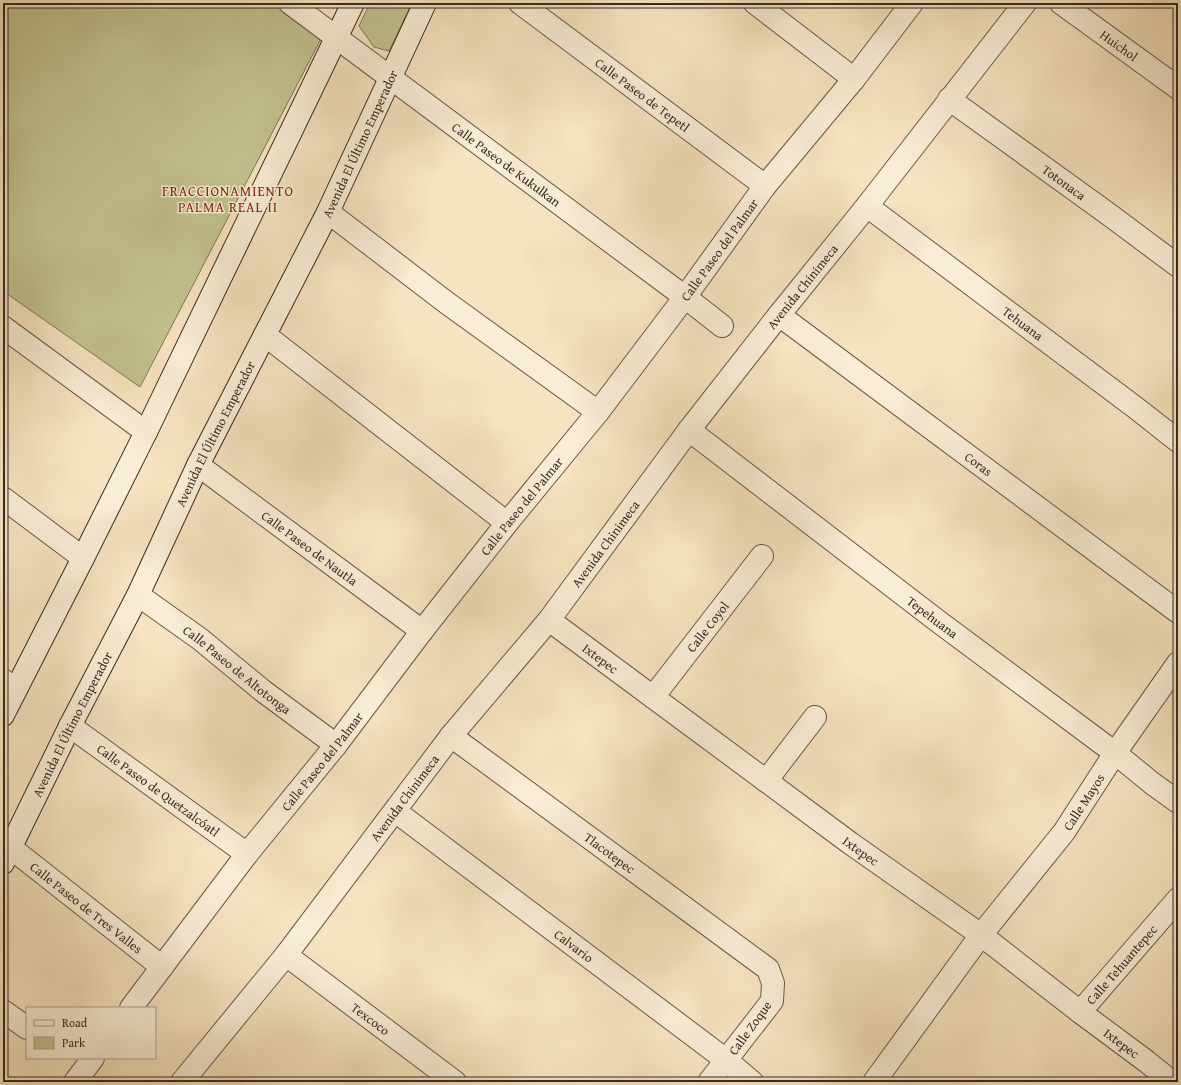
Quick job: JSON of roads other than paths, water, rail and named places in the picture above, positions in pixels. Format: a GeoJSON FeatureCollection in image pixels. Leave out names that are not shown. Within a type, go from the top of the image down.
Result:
{"type":"FeatureCollection","features":[{"type":"Feature","properties":{"kind":"street","name":"Calle Paseo de Kukulkan"},"geometry":{"type":"LineString","coordinates":[[290,3],[722,326]]}},
{"type":"Feature","properties":{"kind":"street"},"geometry":{"type":"LineString","coordinates":[[3,715],[9,685],[83,558],[146,432],[353,3]]}},
{"type":"Feature","properties":{"kind":"street","name":"Avenida El Último Emperador"},"geometry":{"type":"LineString","coordinates":[[7,856],[70,726],[138,595],[198,465],[328,212],[425,3]]}},
{"type":"Feature","properties":{"kind":"street","name":"Calle Paseo de Tepetl"},"geometry":{"type":"LineString","coordinates":[[520,3],[765,186]]}},
{"type":"Feature","properties":{"kind":"street"},"geometry":{"type":"LineString","coordinates":[[755,3],[854,79]]}},
{"type":"Feature","properties":{"kind":"street","name":"Calle Paseo del Palmar"},"geometry":{"type":"LineString","coordinates":[[132,1007],[247,854],[336,745],[422,631],[507,523],[598,412],[685,297],[765,186],[854,79],[912,3]]}},
{"type":"Feature","properties":{"kind":"street","name":"Avenida Chinimeca"},"geometry":{"type":"LineString","coordinates":[[182,1082],[286,955],[450,736],[549,620],[689,430],[867,206],[1025,3]]}},
{"type":"Feature","properties":{"kind":"street","name":"Huichol"},"geometry":{"type":"LineString","coordinates":[[1061,3],[1178,88]]}},
{"type":"Feature","properties":{"kind":"street","name":"Totonaca"},"geometry":{"type":"LineString","coordinates":[[949,99],[1178,266]]}},
{"type":"Feature","properties":{"kind":"street","name":"Tehuana"},"geometry":{"type":"LineString","coordinates":[[867,206],[1178,441]]}},
{"type":"Feature","properties":{"kind":"street"},"geometry":{"type":"LineString","coordinates":[[328,212],[447,303],[598,412]]}},
{"type":"Feature","properties":{"kind":"street","name":"Coras"},"geometry":{"type":"LineString","coordinates":[[779,315],[1178,612]]}},
{"type":"Feature","properties":{"kind":"street"},"geometry":{"type":"LineString","coordinates":[[3,327],[146,432]]}},
{"type":"Feature","properties":{"kind":"street"},"geometry":{"type":"LineString","coordinates":[[265,335],[507,523]]}},
{"type":"Feature","properties":{"kind":"street","name":"Tepehuana"},"geometry":{"type":"LineString","coordinates":[[689,430],[938,622],[1115,753],[1178,802]]}},
{"type":"Feature","properties":{"kind":"street","name":"Calle Paseo de Nautla"},"geometry":{"type":"LineString","coordinates":[[198,465],[422,631]]}},
{"type":"Feature","properties":{"kind":"street"},"geometry":{"type":"LineString","coordinates":[[3,498],[83,558]]}},
{"type":"Feature","properties":{"kind":"street","name":"Calle Coyol"},"geometry":{"type":"LineString","coordinates":[[653,697],[762,556]]}},
{"type":"Feature","properties":{"kind":"street","name":"Calle Paseo de Altotonga"},"geometry":{"type":"LineString","coordinates":[[138,595],[200,638],[264,691],[336,745]]}},
{"type":"Feature","properties":{"kind":"street","name":"Ixtepec"},"geometry":{"type":"LineString","coordinates":[[549,620],[850,843],[981,935],[1172,1082]]}},
{"type":"Feature","properties":{"kind":"street","name":"Calle Mayos"},"geometry":{"type":"LineString","coordinates":[[874,1082],[981,935],[1064,832],[1115,753],[1178,663]]}},
{"type":"Feature","properties":{"kind":"street"},"geometry":{"type":"LineString","coordinates":[[766,781],[815,717]]}},
{"type":"Feature","properties":{"kind":"street","name":"Calle Paseo de Quetzalcóatl"},"geometry":{"type":"LineString","coordinates":[[70,726],[247,854]]}},
{"type":"Feature","properties":{"kind":"street","name":"Tlacotepec"},"geometry":{"type":"LineString","coordinates":[[450,736],[768,969]]}},
{"type":"Feature","properties":{"kind":"street","name":"Calvario"},"geometry":{"type":"LineString","coordinates":[[395,811],[726,1060],[752,1082]]}},
{"type":"Feature","properties":{"kind":"street","name":"Calle Paseo de Tres Valles"},"geometry":{"type":"LineString","coordinates":[[7,856],[162,967]]}},
{"type":"Feature","properties":{"kind":"street"},"geometry":{"type":"LineString","coordinates":[[1178,899],[1178,904]]}},
{"type":"Feature","properties":{"kind":"street","name":"Calle Tehuantepec"},"geometry":{"type":"LineString","coordinates":[[1080,1012],[1178,899]]}},
{"type":"Feature","properties":{"kind":"street","name":"Texcoco"},"geometry":{"type":"LineString","coordinates":[[286,955],[455,1082]]}},
{"type":"Feature","properties":{"kind":"street","name":"Calle Zoque"},"geometry":{"type":"LineString","coordinates":[[709,1082],[772,1001],[773,984],[768,969]]}},
{"type":"Feature","properties":{"kind":"street"},"geometry":{"type":"LineString","coordinates":[[3,1011],[26,1027]]}},
{"type":"Feature","properties":{"kind":"district","name":"FRACCIONAMIENTO PALMA REAL II"},"geometry":{"type":"Point","coordinates":[228,200]}}]}
